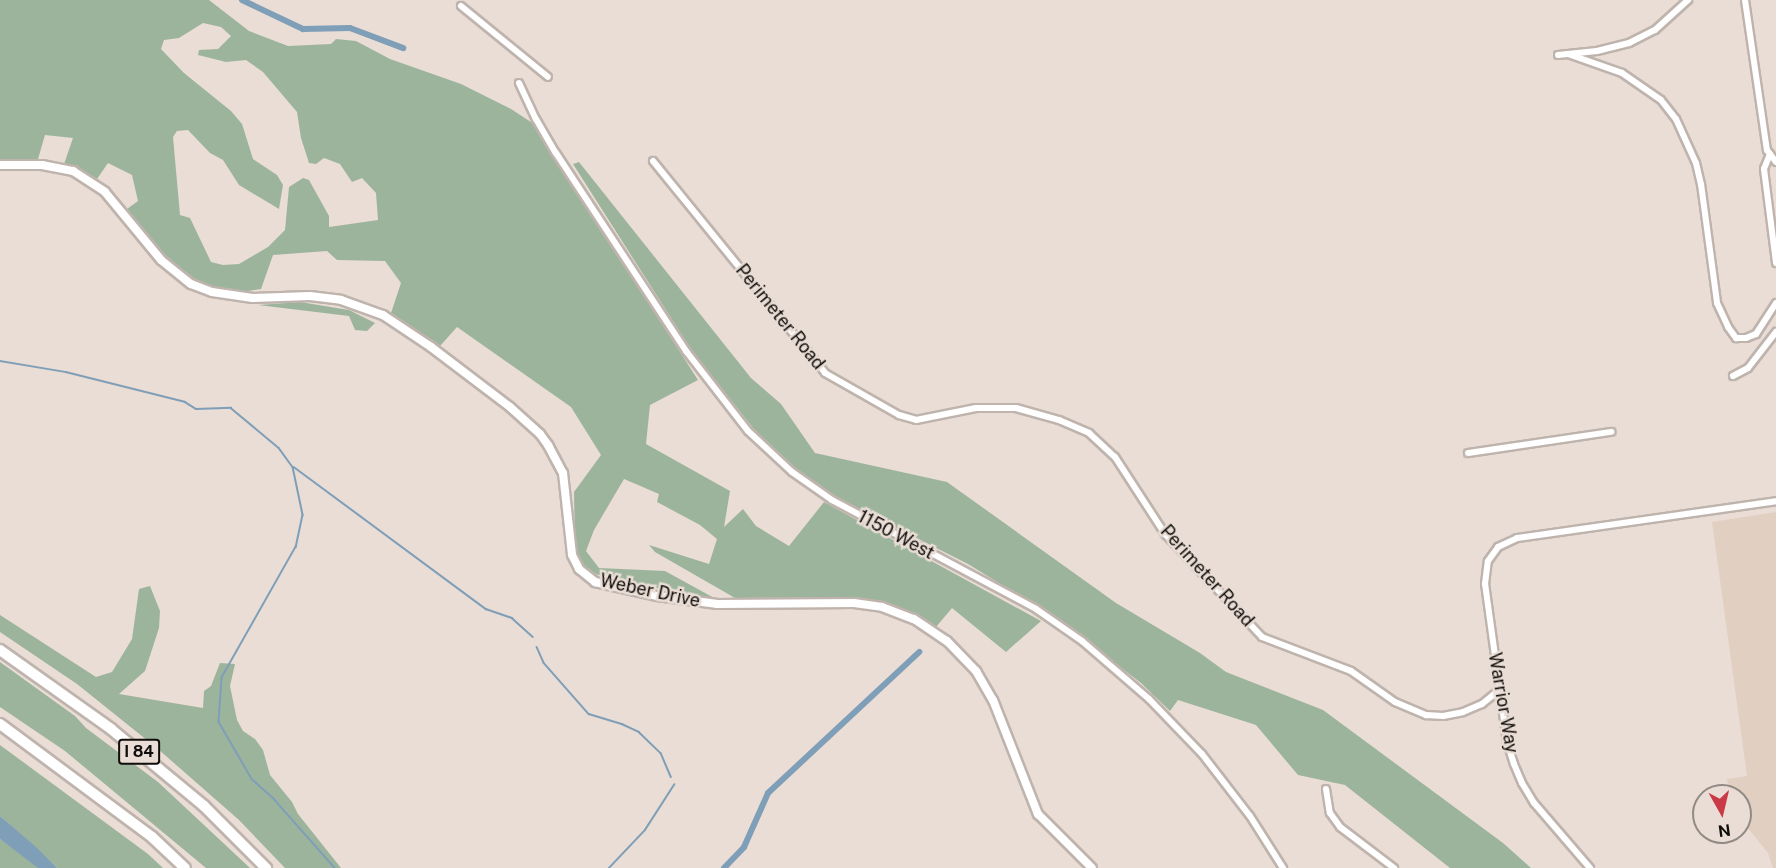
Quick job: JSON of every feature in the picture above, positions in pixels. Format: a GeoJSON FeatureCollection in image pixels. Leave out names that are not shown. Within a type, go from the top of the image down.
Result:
{"type":"FeatureCollection","features":[{"type":"Feature","properties":{"kind":"highway","name":"I 84"},"geometry":{"type":"LineString","coordinates":[[0,650],[128,743],[204,806],[266,868]]}},
{"type":"Feature","properties":{"kind":"highway"},"geometry":{"type":"LineString","coordinates":[[0,724],[152,837],[185,868]]}},
{"type":"Feature","properties":{"kind":"street"},"geometry":{"type":"LineString","coordinates":[[1558,55],[1629,43],[1654,30],[1688,0]]}},
{"type":"Feature","properties":{"kind":"street"},"geometry":{"type":"LineString","coordinates":[[1745,0],[1767,150],[1776,162]]}},
{"type":"Feature","properties":{"kind":"street"},"geometry":{"type":"LineString","coordinates":[[461,6],[548,77]]}},
{"type":"Feature","properties":{"kind":"street"},"geometry":{"type":"LineString","coordinates":[[1568,54],[1622,73],[1642,85],[1661,100],[1676,119],[1696,163],[1701,183],[1717,303],[1736,338],[1746,338],[1756,334],[1776,303]]}},
{"type":"Feature","properties":{"kind":"street","name":"1150 West"},"geometry":{"type":"LineString","coordinates":[[519,83],[556,153],[686,351],[748,431],[792,472],[832,500],[1036,609],[1082,641],[1149,699],[1202,754],[1250,816],[1283,868]]}},
{"type":"Feature","properties":{"kind":"street"},"geometry":{"type":"LineString","coordinates":[[1770,154],[1764,169],[1776,263]]}},
{"type":"Feature","properties":{"kind":"street","name":"Perimeter Road"},"geometry":{"type":"LineString","coordinates":[[653,161],[825,373],[899,415],[916,420],[976,408],[1016,408],[1059,420],[1089,433],[1115,457],[1165,534],[1262,637],[1351,671],[1395,702],[1426,715],[1463,712],[1482,704],[1499,690]]}},
{"type":"Feature","properties":{"kind":"street","name":"Weber Drive"},"geometry":{"type":"LineString","coordinates":[[0,165],[42,165],[73,171],[105,192],[136,232],[174,273],[191,284],[212,292],[253,298],[310,296],[341,300],[383,315],[430,347],[510,407],[540,434],[556,459],[566,492],[569,548],[579,569],[595,582],[657,596],[717,604],[758,606],[830,602],[882,607],[914,619],[947,640],[976,670],[993,700],[1038,814],[1092,868]]}},
{"type":"Feature","properties":{"kind":"street"},"geometry":{"type":"LineString","coordinates":[[1733,376],[1748,368],[1776,332]]}},
{"type":"Feature","properties":{"kind":"street"},"geometry":{"type":"LineString","coordinates":[[1468,453],[1611,432]]}},
{"type":"Feature","properties":{"kind":"street","name":"Warrior Way"},"geometry":{"type":"LineString","coordinates":[[1590,868],[1553,828],[1521,783],[1507,742],[1485,584],[1486,567],[1491,556],[1498,547],[1512,539],[1776,501]]}},
{"type":"Feature","properties":{"kind":"street"},"geometry":{"type":"LineString","coordinates":[[1326,789],[1330,813],[1340,827],[1392,866]]}},
{"type":"Feature","properties":{"kind":"street"},"geometry":{"type":"LineString","coordinates":[[1380,868],[1392,866]]}},
{"type":"Feature","properties":{"kind":"shaded area"},"geometry":{"type":"Polygon","coordinates":[[[1776,512],[1776,868],[1773,868],[1768,853],[1752,833],[1752,784],[1728,784],[1727,779],[1747,776],[1712,522],[1776,512]]]}},
{"type":"Feature","properties":{"kind":"green space"},"geometry":{"type":"Polygon","coordinates":[[[0,0],[209,0],[249,31],[288,46],[331,44],[336,39],[356,41],[390,59],[461,84],[511,109],[534,124],[698,380],[650,405],[646,444],[730,491],[724,527],[743,509],[756,526],[789,546],[824,502],[1041,621],[1006,652],[952,608],[936,627],[884,603],[852,598],[742,602],[655,552],[649,545],[709,564],[717,539],[700,525],[657,502],[659,494],[624,479],[594,530],[586,551],[599,568],[665,571],[716,599],[615,580],[596,574],[584,566],[575,548],[574,492],[601,455],[571,407],[457,327],[440,346],[391,313],[401,283],[385,261],[337,260],[327,251],[273,255],[261,289],[234,293],[218,289],[197,283],[153,244],[127,209],[138,201],[132,175],[108,163],[97,179],[64,164],[73,138],[45,135],[38,159],[0,161],[0,0]],[[203,23],[179,38],[164,40],[161,49],[184,73],[231,111],[242,124],[253,159],[277,175],[283,185],[279,209],[239,185],[223,160],[210,153],[188,130],[177,131],[173,137],[180,215],[190,218],[211,262],[223,265],[239,264],[268,247],[285,230],[289,187],[303,178],[309,180],[329,216],[329,227],[378,220],[376,193],[362,178],[352,182],[340,164],[324,158],[316,164],[309,163],[301,138],[297,112],[263,72],[246,60],[226,62],[198,55],[199,50],[218,49],[231,36],[221,27],[203,23]]]}},
{"type":"Feature","properties":{"kind":"green space"},"geometry":{"type":"Polygon","coordinates":[[[579,162],[751,378],[781,404],[815,453],[947,482],[1116,603],[1200,653],[1226,672],[1323,710],[1503,843],[1531,868],[1450,868],[1345,785],[1298,775],[1256,725],[1178,700],[1170,711],[1141,683],[1059,620],[968,564],[837,498],[795,469],[754,429],[694,354],[573,164],[579,162]]]}},
{"type":"Feature","properties":{"kind":"green space"},"geometry":{"type":"Polygon","coordinates":[[[300,302],[349,310],[375,323],[367,331],[355,330],[349,316],[258,305],[300,302]]]}},
{"type":"Feature","properties":{"kind":"green space"},"geometry":{"type":"Polygon","coordinates":[[[150,586],[160,611],[159,628],[145,671],[119,694],[203,708],[204,691],[211,686],[220,663],[235,664],[230,686],[237,720],[243,731],[255,739],[263,750],[270,775],[341,868],[285,868],[239,820],[158,749],[77,684],[0,632],[0,615],[96,677],[112,672],[132,639],[139,589],[150,586]]]}},
{"type":"Feature","properties":{"kind":"green space"},"geometry":{"type":"Polygon","coordinates":[[[0,662],[75,716],[86,728],[158,782],[250,868],[206,868],[65,751],[0,707],[0,662]]]}},
{"type":"Feature","properties":{"kind":"green space"},"geometry":{"type":"Polygon","coordinates":[[[0,745],[148,854],[163,868],[57,868],[0,816],[0,745]]]}},
{"type":"Feature","properties":{"kind":"green space"},"geometry":{"type":"Polygon","coordinates":[[[0,839],[30,860],[38,868],[0,868],[0,839]]]}},
{"type":"Feature","properties":{"kind":"water"},"geometry":{"type":"Polygon","coordinates":[[[0,816],[57,868],[38,868],[0,839],[0,816]]]}},
{"type":"Feature","properties":{"kind":"waterway"},"geometry":{"type":"LineString","coordinates":[[242,0],[303,29],[350,28],[403,48]]}},
{"type":"Feature","properties":{"kind":"waterway"},"geometry":{"type":"LineString","coordinates":[[0,361],[66,372],[185,402],[196,409],[231,408],[279,448],[293,467],[303,515],[296,547],[222,678],[219,722],[252,779],[274,799],[335,868]]}},
{"type":"Feature","properties":{"kind":"waterway"},"geometry":{"type":"LineString","coordinates":[[294,467],[486,609],[512,618],[533,637]]}},
{"type":"Feature","properties":{"kind":"waterway"},"geometry":{"type":"LineString","coordinates":[[537,647],[544,663],[589,714],[639,732],[661,753],[671,777]]}},
{"type":"Feature","properties":{"kind":"waterway"},"geometry":{"type":"LineString","coordinates":[[724,868],[744,847],[768,793],[919,652]]}},
{"type":"Feature","properties":{"kind":"waterway"},"geometry":{"type":"LineString","coordinates":[[609,868],[645,830],[674,785]]}}]}
